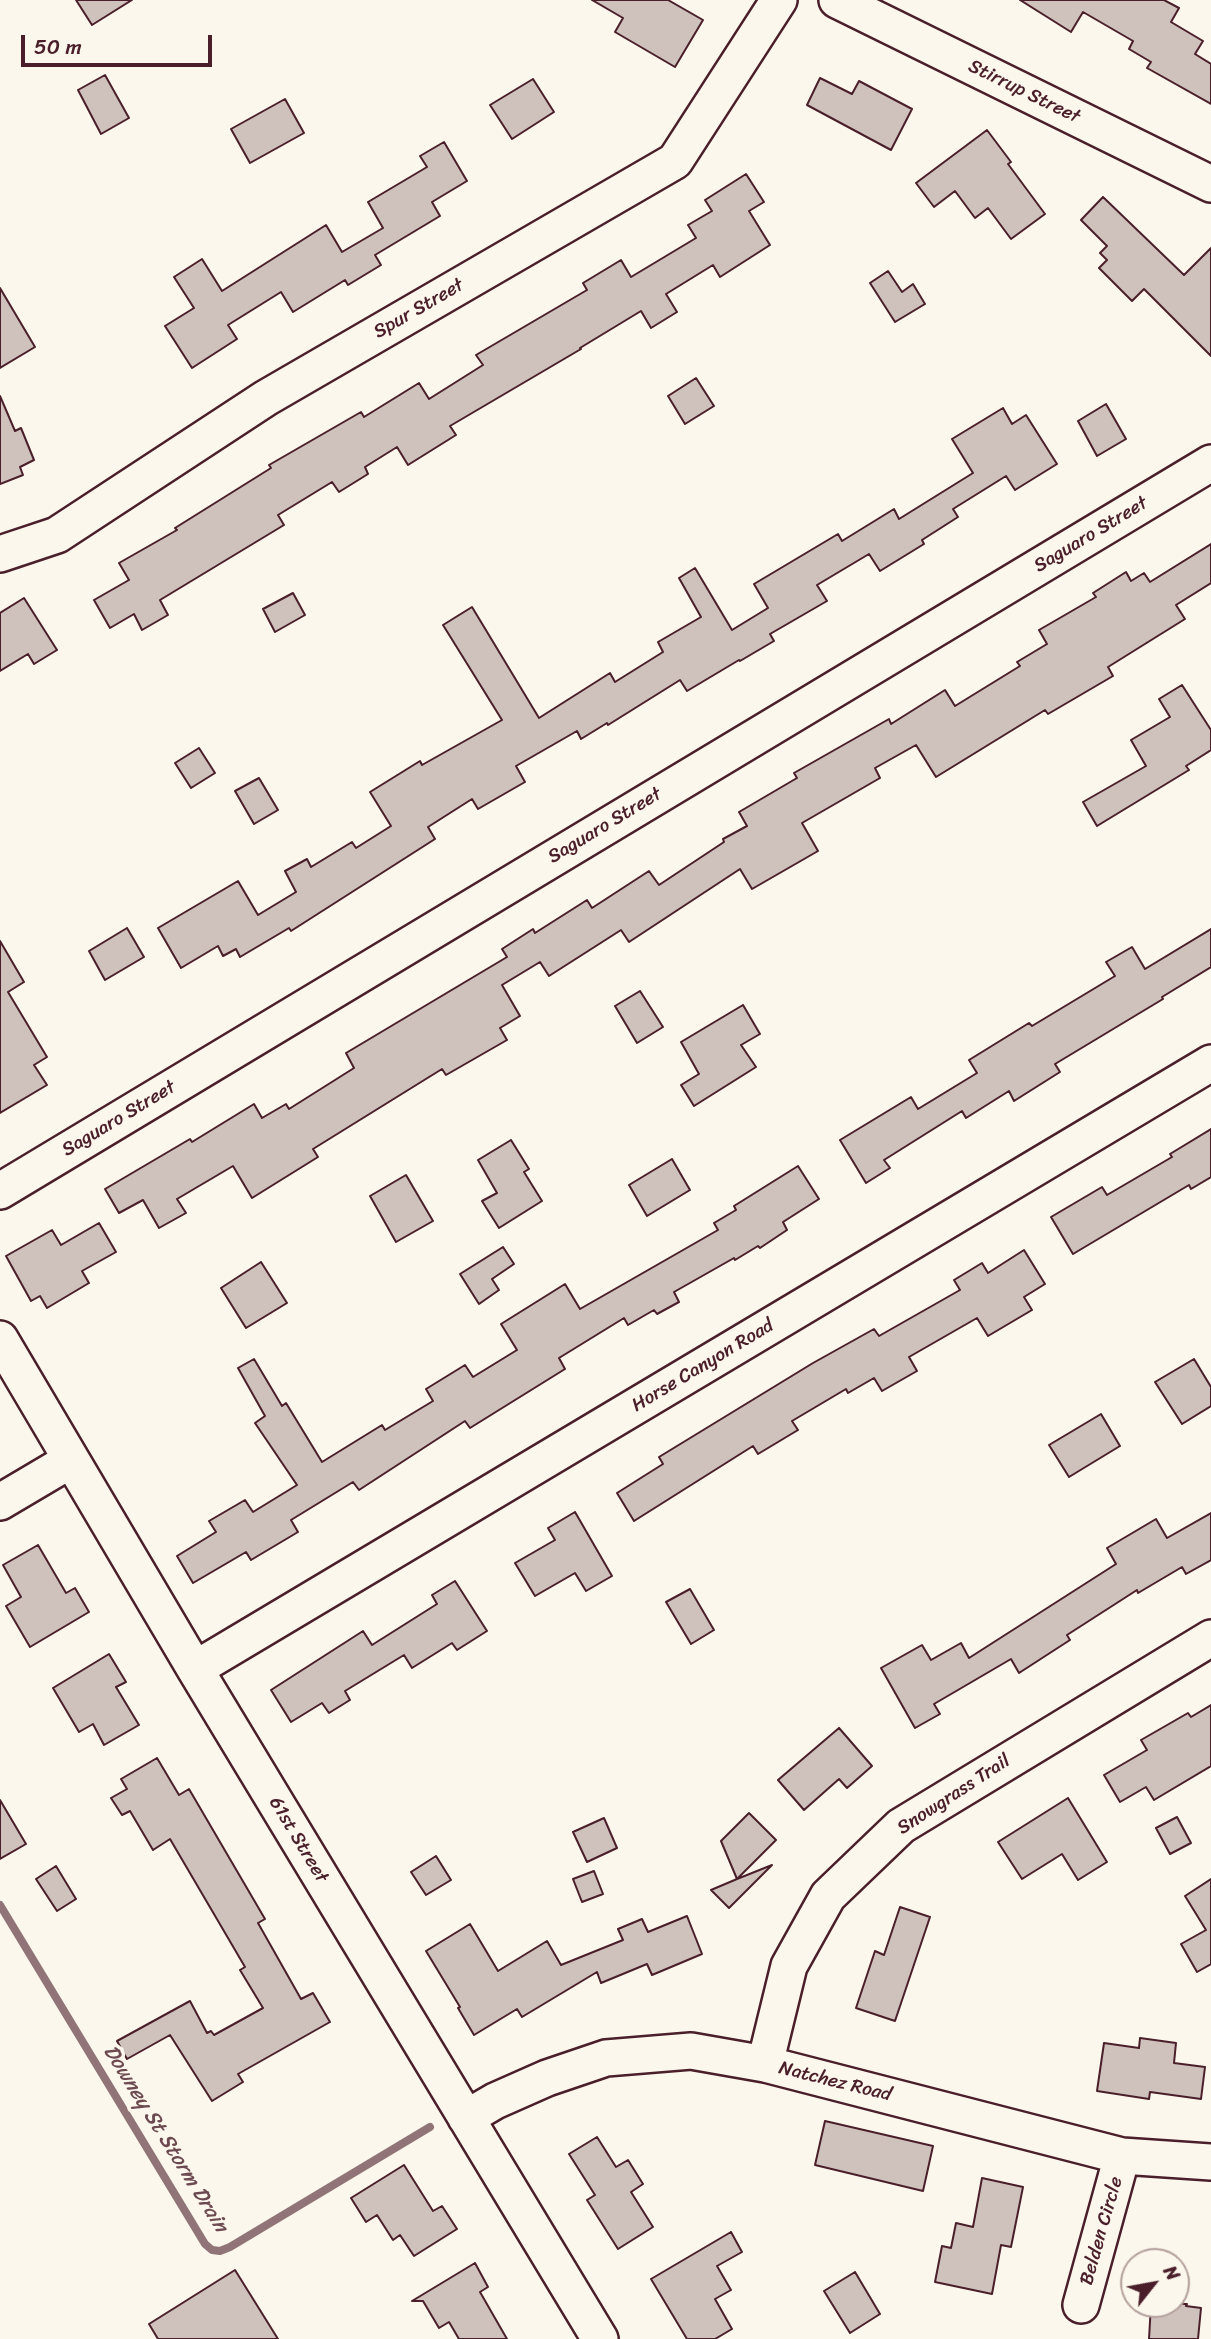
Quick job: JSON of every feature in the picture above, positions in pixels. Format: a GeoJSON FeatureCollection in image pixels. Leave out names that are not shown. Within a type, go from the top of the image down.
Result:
{"type":"FeatureCollection","features":[{"type":"Feature","properties":{"kind":"street","name":"Spur Street"},"geometry":{"type":"LineString","coordinates":[[0,554],[57,536],[266,398],[675,161],[779,0]]}},
{"type":"Feature","properties":{"kind":"street","name":"Stirrup Street"},"geometry":{"type":"LineString","coordinates":[[837,0],[1211,184]]}},
{"type":"Feature","properties":{"kind":"street","name":"Saguaro Street"},"geometry":{"type":"LineString","coordinates":[[0,1191],[1211,463]]}},
{"type":"Feature","properties":{"kind":"street","name":"Horse Canyon Road"},"geometry":{"type":"LineString","coordinates":[[195,1669],[1211,1063]]}},
{"type":"Feature","properties":{"kind":"street","name":"61st Street"},"geometry":{"type":"LineString","coordinates":[[0,1339],[195,1669],[600,2339]]}},
{"type":"Feature","properties":{"kind":"street"},"geometry":{"type":"LineString","coordinates":[[0,1502],[71,1460]]}},
{"type":"Feature","properties":{"kind":"street","name":"Snowgrass Trail"},"geometry":{"type":"LineString","coordinates":[[765,2064],[789,1966],[828,1896],[901,1826],[1211,1638]]}},
{"type":"Feature","properties":{"kind":"street","name":"Natchez Road"},"geometry":{"type":"LineString","coordinates":[[466,2118],[495,2101],[547,2078],[606,2058],[691,2051],[765,2064],[1122,2156],[1211,2162]]}},
{"type":"Feature","properties":{"kind":"street","name":"Belden Circle"},"geometry":{"type":"LineString","coordinates":[[1081,2305],[1122,2156]]}},
{"type":"Feature","properties":{"kind":"building"},"geometry":{"type":"Polygon","coordinates":[[[76,0],[132,0],[92,25],[76,0]]]}},
{"type":"Feature","properties":{"kind":"building"},"geometry":{"type":"Polygon","coordinates":[[[592,0],[668,0],[703,20],[675,67],[615,32],[623,18],[592,0]]]}},
{"type":"Feature","properties":{"kind":"building"},"geometry":{"type":"Polygon","coordinates":[[[1020,0],[1164,0],[1179,8],[1171,22],[1203,41],[1195,54],[1211,64],[1211,104],[1147,68],[1151,62],[1129,49],[1133,41],[1083,12],[1071,32],[1020,0]]]}},
{"type":"Feature","properties":{"kind":"building"},"geometry":{"type":"Polygon","coordinates":[[[105,75],[129,118],[101,134],[78,90],[105,75]]]}},
{"type":"Feature","properties":{"kind":"building"},"geometry":{"type":"Polygon","coordinates":[[[820,78],[852,94],[859,81],[912,109],[891,150],[807,105],[820,78]]]}},
{"type":"Feature","properties":{"kind":"building"},"geometry":{"type":"Polygon","coordinates":[[[533,79],[554,112],[512,139],[490,105],[533,79]]]}},
{"type":"Feature","properties":{"kind":"building"},"geometry":{"type":"Polygon","coordinates":[[[285,99],[304,133],[250,163],[231,129],[285,99]]]}},
{"type":"Feature","properties":{"kind":"building"},"geometry":{"type":"Polygon","coordinates":[[[987,130],[1045,214],[1011,239],[988,208],[975,218],[955,191],[934,207],[916,183],[987,130]]]}},
{"type":"Feature","properties":{"kind":"building"},"geometry":{"type":"Polygon","coordinates":[[[444,142],[467,181],[432,202],[440,216],[375,255],[381,265],[348,285],[345,280],[293,312],[281,292],[228,325],[237,339],[192,368],[165,326],[194,308],[174,277],[202,259],[222,291],[326,225],[342,252],[383,228],[368,202],[427,167],[420,156],[444,142]]]}},
{"type":"Feature","properties":{"kind":"building"},"geometry":{"type":"Polygon","coordinates":[[[746,174],[764,202],[749,211],[770,245],[720,277],[713,265],[666,294],[677,312],[651,328],[641,311],[450,426],[456,435],[408,465],[397,447],[365,467],[368,474],[339,492],[332,482],[278,515],[284,525],[160,600],[168,615],[142,630],[134,614],[110,628],[94,600],[129,580],[119,563],[177,530],[175,528],[271,468],[269,465],[361,412],[364,417],[419,383],[429,399],[483,365],[476,355],[587,290],[583,283],[621,260],[631,277],[696,238],[688,225],[712,211],[705,200],[746,174]]]}},
{"type":"Feature","properties":{"kind":"building"},"geometry":{"type":"Polygon","coordinates":[[[1103,197],[1184,275],[1211,248],[1211,356],[1144,289],[1132,301],[1099,268],[1107,260],[1100,253],[1107,246],[1081,220],[1103,197]]]}},
{"type":"Feature","properties":{"kind":"building"},"geometry":{"type":"Polygon","coordinates":[[[888,271],[902,292],[913,284],[925,304],[895,322],[870,283],[888,271]]]}},
{"type":"Feature","properties":{"kind":"building"},"geometry":{"type":"Polygon","coordinates":[[[0,288],[35,347],[0,368],[0,288]]]}},
{"type":"Feature","properties":{"kind":"building"},"geometry":{"type":"Polygon","coordinates":[[[696,378],[714,406],[685,424],[668,396],[696,378]]]}},
{"type":"Feature","properties":{"kind":"building"},"geometry":{"type":"Polygon","coordinates":[[[0,396],[15,431],[21,428],[34,460],[20,467],[23,475],[0,484],[0,396]]]}},
{"type":"Feature","properties":{"kind":"building"},"geometry":{"type":"Polygon","coordinates":[[[1106,404],[1126,439],[1097,456],[1078,421],[1106,404]]]}},
{"type":"Feature","properties":{"kind":"building"},"geometry":{"type":"Polygon","coordinates":[[[1003,408],[1012,424],[1026,415],[1057,464],[1015,490],[1006,476],[953,509],[958,517],[922,540],[924,544],[880,571],[869,554],[817,585],[827,601],[770,634],[774,641],[687,691],[680,680],[608,725],[607,723],[581,739],[577,731],[516,766],[525,782],[478,809],[472,799],[428,827],[435,839],[291,931],[289,928],[240,957],[236,949],[223,956],[218,946],[181,968],[158,928],[238,881],[258,915],[296,892],[285,871],[307,859],[311,867],[352,842],[356,848],[391,826],[370,792],[420,761],[422,765],[502,720],[443,625],[472,607],[539,718],[610,673],[615,682],[663,652],[658,642],[701,617],[679,578],[695,568],[732,630],[768,608],[754,584],[838,534],[842,541],[894,509],[899,519],[973,473],[952,439],[1003,408]]]}},
{"type":"Feature","properties":{"kind":"building"},"geometry":{"type":"Polygon","coordinates":[[[1211,544],[1211,583],[1176,605],[1185,619],[1108,667],[1113,676],[1048,714],[1045,710],[936,777],[916,745],[875,768],[880,778],[802,823],[818,851],[752,889],[740,869],[629,942],[621,930],[549,976],[540,962],[502,985],[520,1016],[500,1028],[507,1040],[446,1075],[442,1069],[313,1149],[318,1157],[252,1198],[233,1166],[177,1199],[186,1213],[159,1228],[143,1200],[119,1213],[105,1189],[190,1139],[192,1142],[254,1104],[262,1118],[286,1104],[289,1109],[354,1068],[346,1053],[507,957],[502,949],[533,929],[535,933],[587,900],[592,908],[649,871],[659,885],[724,842],[723,839],[747,826],[739,812],[797,778],[794,773],[889,719],[891,724],[945,690],[955,706],[1020,666],[1017,662],[1047,644],[1039,630],[1096,597],[1093,593],[1126,572],[1131,581],[1144,573],[1150,582],[1211,544]]]}},
{"type":"Feature","properties":{"kind":"building"},"geometry":{"type":"Polygon","coordinates":[[[293,593],[305,615],[275,632],[263,609],[293,593]]]}},
{"type":"Feature","properties":{"kind":"building"},"geometry":{"type":"Polygon","coordinates":[[[24,598],[57,650],[34,664],[28,654],[0,671],[0,613],[24,598]]]}},
{"type":"Feature","properties":{"kind":"building"},"geometry":{"type":"Polygon","coordinates":[[[1182,685],[1211,730],[1211,750],[1186,766],[1189,770],[1097,826],[1083,802],[1146,766],[1131,740],[1170,717],[1159,699],[1182,685]]]}},
{"type":"Feature","properties":{"kind":"building"},"geometry":{"type":"Polygon","coordinates":[[[199,748],[215,773],[191,788],[175,763],[199,748]]]}},
{"type":"Feature","properties":{"kind":"building"},"geometry":{"type":"Polygon","coordinates":[[[259,778],[278,810],[254,824],[235,791],[259,778]]]}},
{"type":"Feature","properties":{"kind":"building"},"geometry":{"type":"Polygon","coordinates":[[[127,928],[144,957],[105,980],[89,951],[127,928]]]}},
{"type":"Feature","properties":{"kind":"building"},"geometry":{"type":"Polygon","coordinates":[[[1211,929],[1211,967],[1055,1064],[1060,1072],[1014,1101],[1009,1091],[966,1118],[962,1111],[884,1160],[890,1168],[866,1183],[840,1140],[911,1097],[918,1109],[977,1073],[969,1060],[1029,1023],[1032,1026],[1115,976],[1106,962],[1132,947],[1145,969],[1211,929]]]}},
{"type":"Feature","properties":{"kind":"building"},"geometry":{"type":"Polygon","coordinates":[[[0,941],[24,982],[8,992],[47,1057],[34,1065],[47,1085],[0,1113],[0,941]]]}},
{"type":"Feature","properties":{"kind":"building"},"geometry":{"type":"Polygon","coordinates":[[[640,991],[663,1027],[637,1043],[615,1006],[640,991]]]}},
{"type":"Feature","properties":{"kind":"building"},"geometry":{"type":"Polygon","coordinates":[[[743,1005],[760,1034],[741,1045],[756,1067],[694,1106],[681,1085],[699,1074],[681,1042],[743,1005]]]}},
{"type":"Feature","properties":{"kind":"building"},"geometry":{"type":"Polygon","coordinates":[[[1211,1129],[1211,1177],[1191,1189],[1189,1185],[1073,1254],[1051,1217],[1102,1187],[1107,1195],[1172,1157],[1170,1154],[1211,1129]]]}},
{"type":"Feature","properties":{"kind":"building"},"geometry":{"type":"Polygon","coordinates":[[[511,1140],[529,1169],[524,1172],[542,1201],[499,1228],[482,1201],[497,1193],[478,1160],[511,1140]]]}},
{"type":"Feature","properties":{"kind":"building"},"geometry":{"type":"Polygon","coordinates":[[[672,1159],[690,1190],[647,1216],[629,1185],[672,1159]]]}},
{"type":"Feature","properties":{"kind":"building"},"geometry":{"type":"Polygon","coordinates":[[[798,1166],[819,1199],[783,1222],[787,1230],[760,1248],[758,1246],[735,1260],[734,1258],[674,1292],[679,1302],[657,1314],[654,1310],[628,1325],[624,1318],[559,1358],[565,1369],[470,1428],[465,1421],[359,1490],[353,1482],[291,1520],[298,1532],[251,1560],[246,1552],[193,1583],[177,1556],[216,1532],[209,1521],[245,1500],[253,1512],[297,1485],[255,1423],[265,1416],[238,1368],[254,1359],[282,1406],[286,1403],[322,1462],[382,1425],[385,1430],[433,1401],[426,1389],[465,1365],[473,1377],[517,1350],[501,1324],[565,1284],[580,1309],[718,1230],[714,1223],[736,1210],[734,1206],[798,1166]]]}},
{"type":"Feature","properties":{"kind":"building"},"geometry":{"type":"Polygon","coordinates":[[[406,1175],[433,1221],[396,1242],[370,1196],[406,1175]]]}},
{"type":"Feature","properties":{"kind":"building"},"geometry":{"type":"Polygon","coordinates":[[[99,1223],[116,1252],[82,1271],[89,1283],[47,1308],[40,1296],[31,1301],[6,1256],[52,1230],[61,1245],[99,1223]]]}},
{"type":"Feature","properties":{"kind":"building"},"geometry":{"type":"Polygon","coordinates":[[[503,1247],[514,1264],[492,1279],[499,1290],[479,1304],[460,1274],[503,1247]]]}},
{"type":"Feature","properties":{"kind":"building"},"geometry":{"type":"Polygon","coordinates":[[[1024,1250],[1045,1284],[1024,1297],[1032,1310],[988,1336],[977,1318],[909,1357],[917,1371],[882,1391],[874,1378],[848,1393],[846,1389],[792,1421],[798,1430],[758,1454],[753,1446],[634,1521],[617,1493],[663,1464],[659,1457],[874,1329],[879,1336],[960,1290],[954,1280],[982,1263],[988,1273],[1024,1250]]]}},
{"type":"Feature","properties":{"kind":"building"},"geometry":{"type":"Polygon","coordinates":[[[261,1262],[287,1303],[246,1328],[221,1288],[261,1262]]]}},
{"type":"Feature","properties":{"kind":"building"},"geometry":{"type":"Polygon","coordinates":[[[1194,1359],[1211,1387],[1211,1406],[1182,1424],[1155,1382],[1194,1359]]]}},
{"type":"Feature","properties":{"kind":"building"},"geometry":{"type":"Polygon","coordinates":[[[1101,1414],[1120,1446],[1069,1477],[1049,1445],[1101,1414]]]}},
{"type":"Feature","properties":{"kind":"building"},"geometry":{"type":"Polygon","coordinates":[[[575,1512],[612,1576],[586,1591],[575,1573],[535,1596],[515,1563],[555,1540],[548,1528],[575,1512]]]}},
{"type":"Feature","properties":{"kind":"building"},"geometry":{"type":"Polygon","coordinates":[[[1211,1513],[1211,1560],[1186,1574],[1182,1567],[1138,1593],[1137,1590],[1067,1635],[1070,1640],[1019,1673],[1011,1659],[934,1704],[940,1714],[915,1728],[881,1668],[922,1645],[931,1660],[961,1643],[969,1658],[1116,1564],[1107,1548],[1156,1519],[1167,1538],[1211,1513]]]}},
{"type":"Feature","properties":{"kind":"building"},"geometry":{"type":"Polygon","coordinates":[[[38,1545],[66,1593],[75,1588],[89,1612],[30,1647],[6,1606],[21,1597],[3,1565],[38,1545]]]}},
{"type":"Feature","properties":{"kind":"building"},"geometry":{"type":"Polygon","coordinates":[[[455,1581],[487,1631],[457,1650],[452,1643],[412,1668],[404,1655],[345,1691],[350,1700],[329,1713],[322,1703],[291,1722],[271,1690],[363,1631],[372,1645],[437,1604],[432,1595],[455,1581]]]}},
{"type":"Feature","properties":{"kind":"building"},"geometry":{"type":"Polygon","coordinates":[[[690,1589],[714,1630],[691,1644],[666,1602],[690,1589]]]}},
{"type":"Feature","properties":{"kind":"building"},"geometry":{"type":"Polygon","coordinates":[[[109,1654],[126,1682],[116,1687],[139,1725],[104,1745],[93,1724],[79,1732],[53,1688],[109,1654]]]}},
{"type":"Feature","properties":{"kind":"building"},"geometry":{"type":"Polygon","coordinates":[[[1211,1705],[1211,1766],[1154,1800],[1146,1787],[1120,1802],[1104,1775],[1147,1750],[1141,1740],[1188,1713],[1191,1717],[1211,1705]]]}},
{"type":"Feature","properties":{"kind":"building"},"geometry":{"type":"Polygon","coordinates":[[[839,1728],[872,1766],[847,1788],[839,1779],[804,1810],[778,1780],[839,1728]]]}},
{"type":"Feature","properties":{"kind":"building"},"geometry":{"type":"Polygon","coordinates":[[[157,1758],[179,1795],[189,1789],[265,1919],[258,1923],[301,1999],[313,1993],[330,2022],[238,2074],[243,2082],[212,2101],[170,2035],[127,2059],[117,2041],[190,2001],[207,2033],[211,2031],[214,2035],[263,2008],[240,1970],[245,1967],[170,1839],[153,1850],[130,1811],[122,1815],[111,1798],[127,1789],[121,1779],[157,1758]]]}},
{"type":"Feature","properties":{"kind":"building"},"geometry":{"type":"Polygon","coordinates":[[[1068,1798],[1107,1862],[1078,1880],[1062,1854],[1022,1879],[998,1842],[1068,1798]]]}},
{"type":"Feature","properties":{"kind":"building"},"geometry":{"type":"Polygon","coordinates":[[[0,1800],[26,1844],[0,1859],[0,1800]]]}},
{"type":"Feature","properties":{"kind":"building"},"geometry":{"type":"Polygon","coordinates":[[[749,1813],[776,1840],[737,1879],[721,1841],[749,1813]]]}},
{"type":"Feature","properties":{"kind":"building"},"geometry":{"type":"Polygon","coordinates":[[[1177,1817],[1191,1843],[1170,1854],[1156,1828],[1177,1817]]]}},
{"type":"Feature","properties":{"kind":"building"},"geometry":{"type":"Polygon","coordinates":[[[604,1818],[617,1848],[587,1862],[573,1832],[604,1818]]]}},
{"type":"Feature","properties":{"kind":"building"},"geometry":{"type":"Polygon","coordinates":[[[436,1856],[451,1880],[426,1895],[411,1872],[436,1856]]]}},
{"type":"Feature","properties":{"kind":"building"},"geometry":{"type":"Polygon","coordinates":[[[772,1865],[729,1908],[711,1890],[772,1865]]]}},
{"type":"Feature","properties":{"kind":"building"},"geometry":{"type":"Polygon","coordinates":[[[56,1866],[76,1899],[57,1911],[36,1879],[56,1866]]]}},
{"type":"Feature","properties":{"kind":"building"},"geometry":{"type":"Polygon","coordinates":[[[594,1871],[603,1894],[582,1902],[573,1879],[594,1871]]]}},
{"type":"Feature","properties":{"kind":"building"},"geometry":{"type":"Polygon","coordinates":[[[1211,1879],[1211,1964],[1197,1972],[1181,1944],[1206,1930],[1185,1896],[1211,1879]]]}},
{"type":"Feature","properties":{"kind":"building"},"geometry":{"type":"Polygon","coordinates":[[[900,1907],[930,1917],[895,2021],[856,2008],[875,1951],[884,1955],[900,1907]]]}},
{"type":"Feature","properties":{"kind":"building"},"geometry":{"type":"Polygon","coordinates":[[[687,1916],[702,1954],[652,1975],[647,1964],[601,1983],[597,1972],[522,2017],[517,2009],[474,2035],[426,1951],[470,1924],[498,1971],[547,1941],[561,1965],[623,1940],[618,1929],[642,1919],[648,1932],[687,1916]]]}},
{"type":"Feature","properties":{"kind":"building"},"geometry":{"type":"Polygon","coordinates":[[[1140,2038],[1176,2043],[1174,2063],[1205,2067],[1201,2099],[1150,2092],[1149,2099],[1097,2091],[1104,2043],[1139,2048],[1140,2038]]]}},
{"type":"Feature","properties":{"kind":"building"},"geometry":{"type":"Polygon","coordinates":[[[825,2121],[933,2146],[923,2191],[815,2165],[825,2121]]]}},
{"type":"Feature","properties":{"kind":"building"},"geometry":{"type":"Polygon","coordinates":[[[597,2137],[616,2167],[628,2160],[643,2184],[631,2192],[653,2227],[618,2249],[587,2200],[595,2195],[569,2154],[597,2137]]]}},
{"type":"Feature","properties":{"kind":"building"},"geometry":{"type":"Polygon","coordinates":[[[404,2165],[433,2211],[442,2206],[457,2229],[414,2256],[400,2235],[393,2240],[377,2215],[366,2222],[351,2198],[404,2165]]]}},
{"type":"Feature","properties":{"kind":"building"},"geometry":{"type":"Polygon","coordinates":[[[982,2178],[1023,2187],[1011,2247],[1001,2245],[992,2294],[935,2282],[942,2246],[951,2248],[956,2223],[973,2227],[982,2178]]]}},
{"type":"Feature","properties":{"kind":"building"},"geometry":{"type":"Polygon","coordinates":[[[731,2232],[742,2252],[717,2266],[731,2290],[715,2299],[732,2329],[715,2339],[687,2339],[651,2279],[731,2232]]]}},
{"type":"Feature","properties":{"kind":"building"},"geometry":{"type":"Polygon","coordinates":[[[475,2263],[488,2287],[480,2292],[507,2339],[459,2339],[449,2322],[439,2328],[423,2301],[412,2301],[475,2263]]]}},
{"type":"Feature","properties":{"kind":"building"},"geometry":{"type":"Polygon","coordinates":[[[235,2270],[278,2339],[158,2339],[149,2324],[235,2270]]]}},
{"type":"Feature","properties":{"kind":"building"},"geometry":{"type":"Polygon","coordinates":[[[855,2272],[880,2314],[850,2333],[824,2291],[855,2272]]]}},
{"type":"Feature","properties":{"kind":"building"},"geometry":{"type":"Polygon","coordinates":[[[1190,2307],[1201,2308],[1198,2339],[1149,2339],[1150,2318],[1190,2318],[1190,2307]]]}},
{"type":"Feature","properties":{"kind":"waterway","name":"Downey St Storm Drain"},"geometry":{"type":"LineString","coordinates":[[0,1905],[205,2244],[212,2250],[220,2251],[230,2247],[430,2127]]}}]}
